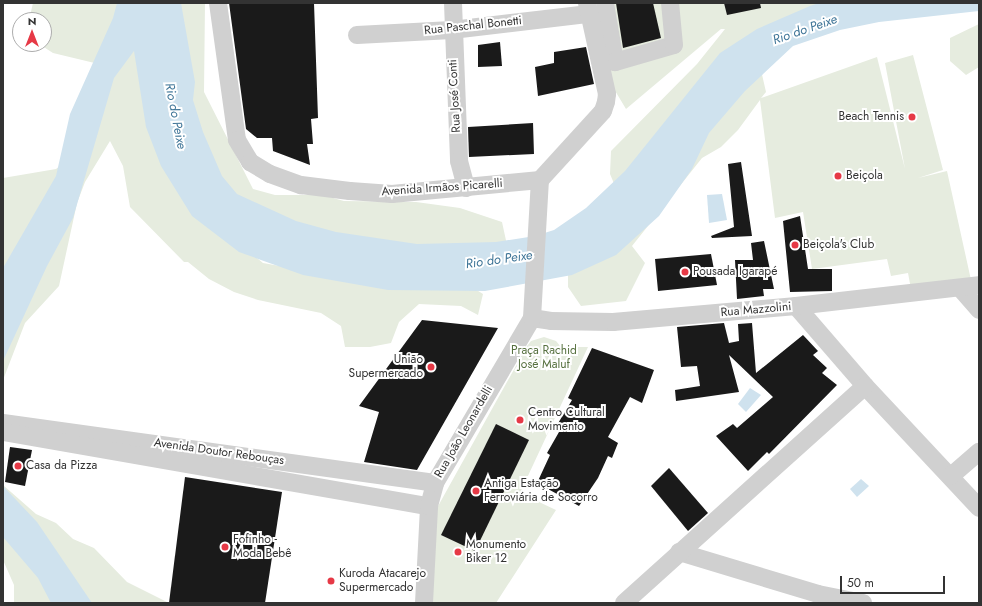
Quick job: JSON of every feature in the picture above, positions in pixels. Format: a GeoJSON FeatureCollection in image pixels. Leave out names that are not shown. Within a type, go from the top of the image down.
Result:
{"type":"FeatureCollection","features":[{"type":"Feature","properties":{"kind":"street","name":"Avenida Irmãos Picarelli"},"geometry":{"type":"LineString","coordinates":[[218,3],[237,140],[250,162],[270,174],[300,184],[350,191],[392,194],[540,180]]}},
{"type":"Feature","properties":{"kind":"street","name":"Rua José Conti"},"geometry":{"type":"LineString","coordinates":[[453,3],[452,30],[459,161],[466,188]]}},
{"type":"Feature","properties":{"kind":"street"},"geometry":{"type":"LineString","coordinates":[[605,3],[615,62],[674,45],[670,3]]}},
{"type":"Feature","properties":{"kind":"street","name":"Rua Paschal Bonetti"},"geometry":{"type":"LineString","coordinates":[[357,35],[452,30],[588,8]]}},
{"type":"Feature","properties":{"kind":"street"},"geometry":{"type":"LineString","coordinates":[[533,309],[540,180],[603,111],[606,102],[607,94],[588,8]]}},
{"type":"Feature","properties":{"kind":"street","name":"Rua Mazzolini"},"geometry":{"type":"LineString","coordinates":[[533,309],[551,321],[613,322],[796,306],[961,289],[979,285]]}},
{"type":"Feature","properties":{"kind":"street"},"geometry":{"type":"LineString","coordinates":[[961,289],[979,310]]}},
{"type":"Feature","properties":{"kind":"street"},"geometry":{"type":"LineString","coordinates":[[796,306],[865,386],[951,476],[979,508]]}},
{"type":"Feature","properties":{"kind":"street","name":"Rua João Leonardelli"},"geometry":{"type":"LineString","coordinates":[[424,603],[429,506],[434,483],[533,309]]}},
{"type":"Feature","properties":{"kind":"street"},"geometry":{"type":"LineString","coordinates":[[624,603],[865,386]]}},
{"type":"Feature","properties":{"kind":"street","name":"Avenida Doutor Rebouças"},"geometry":{"type":"LineString","coordinates":[[3,423],[83,440]]}},
{"type":"Feature","properties":{"kind":"street","name":"Avenida Doutor Rebouças"},"geometry":{"type":"LineString","coordinates":[[3,432],[83,440],[180,455],[434,483]]}},
{"type":"Feature","properties":{"kind":"street"},"geometry":{"type":"LineString","coordinates":[[951,476],[979,452]]}},
{"type":"Feature","properties":{"kind":"street","name":"Avenida Doutor Rebouças"},"geometry":{"type":"LineString","coordinates":[[180,455],[343,490],[429,506]]}},
{"type":"Feature","properties":{"kind":"street"},"geometry":{"type":"LineString","coordinates":[[343,490],[345,472]]}},
{"type":"Feature","properties":{"kind":"street"},"geometry":{"type":"LineString","coordinates":[[680,552],[813,598],[863,603]]}},
{"type":"Feature","properties":{"kind":"green space"},"geometry":{"type":"Polygon","coordinates":[[[33,3],[205,3],[204,92],[253,189],[275,195],[322,195],[344,201],[416,202],[460,208],[502,222],[507,245],[468,261],[222,229],[263,263],[363,281],[462,281],[483,294],[478,315],[461,306],[419,304],[399,322],[391,343],[370,347],[345,347],[341,326],[321,313],[258,300],[234,292],[209,279],[188,262],[184,262],[130,207],[123,166],[110,141],[85,182],[77,203],[59,286],[25,323],[3,380],[3,178],[56,169],[77,153],[107,66],[51,52],[52,12],[31,12],[33,3]]]}},
{"type":"Feature","properties":{"kind":"green space"},"geometry":{"type":"Polygon","coordinates":[[[597,3],[860,3],[834,7],[761,70],[766,92],[761,98],[877,57],[905,169],[885,63],[913,55],[943,170],[918,178],[947,171],[971,280],[911,289],[908,273],[891,276],[887,259],[812,269],[803,212],[775,218],[760,100],[738,130],[721,147],[702,158],[632,246],[645,263],[626,301],[581,306],[568,287],[568,265],[618,193],[610,174],[611,151],[697,64],[725,29],[721,29],[626,109],[614,89],[597,3]]]}},
{"type":"Feature","properties":{"kind":"green space"},"geometry":{"type":"Polygon","coordinates":[[[979,24],[979,67],[966,75],[950,61],[950,38],[979,24]]]}},
{"type":"Feature","properties":{"kind":"green space","name":"Centro Cultural Movimento"},"geometry":{"type":"Polygon","coordinates":[[[544,337],[556,341],[561,347],[588,347],[520,493],[556,510],[496,603],[429,603],[427,526],[527,346],[531,341],[544,337]]]}},
{"type":"Feature","properties":{"kind":"green space"},"geometry":{"type":"Polygon","coordinates":[[[3,485],[36,514],[56,523],[73,539],[94,548],[127,582],[169,603],[14,603],[14,585],[3,560],[3,485]]]}},
{"type":"Feature","properties":{"kind":"water","name":"Rio do Peixe"},"geometry":{"type":"Polygon","coordinates":[[[117,3],[181,3],[195,82],[193,100],[203,132],[222,176],[237,194],[296,221],[336,232],[417,244],[496,242],[535,236],[554,230],[586,208],[625,171],[720,53],[757,29],[810,6],[819,3],[979,3],[979,11],[879,22],[840,30],[793,46],[745,91],[709,133],[692,169],[659,216],[616,255],[572,275],[485,291],[388,290],[303,275],[239,252],[192,216],[161,166],[146,127],[134,51],[114,78],[73,218],[47,266],[3,361],[3,268],[56,176],[70,114],[113,18],[117,3]]]}},
{"type":"Feature","properties":{"kind":"water"},"geometry":{"type":"Polygon","coordinates":[[[722,194],[727,220],[709,223],[707,195],[722,194]]]}},
{"type":"Feature","properties":{"kind":"water"},"geometry":{"type":"Polygon","coordinates":[[[750,388],[761,395],[746,412],[738,404],[750,388]]]}},
{"type":"Feature","properties":{"kind":"water"},"geometry":{"type":"Polygon","coordinates":[[[861,479],[869,486],[857,497],[850,489],[861,479]]]}},
{"type":"Feature","properties":{"kind":"water"},"geometry":{"type":"Polygon","coordinates":[[[3,486],[37,522],[92,603],[51,603],[38,578],[3,537],[3,486]]]}},
{"type":"Feature","properties":{"kind":"building"},"geometry":{"type":"Polygon","coordinates":[[[229,3],[314,3],[318,118],[311,119],[313,144],[307,144],[310,165],[273,151],[272,138],[257,138],[246,129],[229,3]]]}},
{"type":"Feature","properties":{"kind":"building"},"geometry":{"type":"Polygon","coordinates":[[[616,3],[653,3],[661,38],[623,48],[616,3]]]}},
{"type":"Feature","properties":{"kind":"building"},"geometry":{"type":"Polygon","coordinates":[[[724,3],[760,3],[761,8],[727,15],[724,3]]]}},
{"type":"Feature","properties":{"kind":"building"},"geometry":{"type":"Polygon","coordinates":[[[500,42],[502,66],[478,67],[478,45],[500,42]]]}},
{"type":"Feature","properties":{"kind":"building"},"geometry":{"type":"Polygon","coordinates":[[[586,47],[594,84],[538,96],[535,67],[554,63],[554,52],[586,47]]]}},
{"type":"Feature","properties":{"kind":"building"},"geometry":{"type":"Polygon","coordinates":[[[533,123],[534,154],[469,157],[468,127],[533,123]]]}},
{"type":"Feature","properties":{"kind":"building"},"geometry":{"type":"Polygon","coordinates":[[[741,162],[752,236],[712,238],[711,236],[734,227],[728,164],[741,162]]]}},
{"type":"Feature","properties":{"kind":"building","name":"Beiçola's Club"},"geometry":{"type":"Polygon","coordinates":[[[800,216],[808,269],[832,269],[832,291],[790,292],[783,221],[800,216]]]}},
{"type":"Feature","properties":{"kind":"building"},"geometry":{"type":"Polygon","coordinates":[[[764,241],[774,289],[763,289],[764,296],[737,299],[735,260],[753,260],[751,243],[764,241]]]}},
{"type":"Feature","properties":{"kind":"building","name":"Pousada Igarapé"},"geometry":{"type":"Polygon","coordinates":[[[711,254],[717,285],[658,291],[655,259],[711,254]]]}},
{"type":"Feature","properties":{"kind":"building","name":"União Supermercado"},"geometry":{"type":"Polygon","coordinates":[[[422,320],[498,328],[417,470],[364,462],[379,412],[359,406],[422,320]]]}},
{"type":"Feature","properties":{"kind":"building"},"geometry":{"type":"Polygon","coordinates":[[[724,323],[729,343],[739,341],[738,324],[752,323],[756,373],[803,335],[818,351],[813,355],[827,368],[822,373],[837,385],[769,454],[767,452],[748,471],[716,436],[733,424],[737,428],[773,397],[729,355],[739,392],[676,401],[675,390],[700,386],[697,366],[681,367],[677,327],[724,323]]]}},
{"type":"Feature","properties":{"kind":"building"},"geometry":{"type":"Polygon","coordinates":[[[592,348],[654,370],[642,403],[630,397],[608,437],[618,443],[612,458],[608,456],[598,478],[579,506],[537,483],[550,455],[547,453],[559,432],[554,430],[572,400],[568,398],[592,348]]]}},
{"type":"Feature","properties":{"kind":"building"},"geometry":{"type":"Polygon","coordinates":[[[496,424],[529,440],[475,551],[441,535],[496,424]]]}},
{"type":"Feature","properties":{"kind":"building","name":"Casa da Pizza"},"geometry":{"type":"Polygon","coordinates":[[[10,447],[32,450],[25,486],[5,482],[10,447]]]}},
{"type":"Feature","properties":{"kind":"building"},"geometry":{"type":"Polygon","coordinates":[[[669,468],[708,513],[688,531],[651,486],[669,468]]]}},
{"type":"Feature","properties":{"kind":"building","name":"Fofinho - Moda Bebê"},"geometry":{"type":"Polygon","coordinates":[[[185,477],[282,492],[265,603],[169,603],[185,477]]]}},
{"type":"Feature","properties":{"kind":"place","name":"Beach Tennis"},"geometry":{"type":"Point","coordinates":[912,117]}},
{"type":"Feature","properties":{"kind":"place","name":"Beiçola"},"geometry":{"type":"Point","coordinates":[838,176]}},
{"type":"Feature","properties":{"kind":"place","name":"Beiçola's Club"},"geometry":{"type":"Point","coordinates":[795,245]}},
{"type":"Feature","properties":{"kind":"place","name":"Pousada Igarapé"},"geometry":{"type":"Point","coordinates":[685,272]}},
{"type":"Feature","properties":{"kind":"place","name":"União Supermercado"},"geometry":{"type":"Point","coordinates":[431,367]}},
{"type":"Feature","properties":{"kind":"place","name":"Centro Cultural Movimento"},"geometry":{"type":"Point","coordinates":[520,420]}},
{"type":"Feature","properties":{"kind":"place","name":"Casa da Pizza"},"geometry":{"type":"Point","coordinates":[18,466]}},
{"type":"Feature","properties":{"kind":"place","name":"Antiga Estação Ferroviária de Socorro"},"geometry":{"type":"Point","coordinates":[476,491]}},
{"type":"Feature","properties":{"kind":"place","name":"Fofinho - Moda Bebê"},"geometry":{"type":"Point","coordinates":[225,547]}},
{"type":"Feature","properties":{"kind":"place","name":"Monumento Biker 12"},"geometry":{"type":"Point","coordinates":[458,552]}},
{"type":"Feature","properties":{"kind":"place","name":"Kuroda Atacarejo Supermercado"},"geometry":{"type":"Point","coordinates":[331,581]}},
{"type":"Feature","properties":{"kind":"park label","name":"Praça Rachid José Maluf"},"geometry":{"type":"Point","coordinates":[544,358]}}]}
